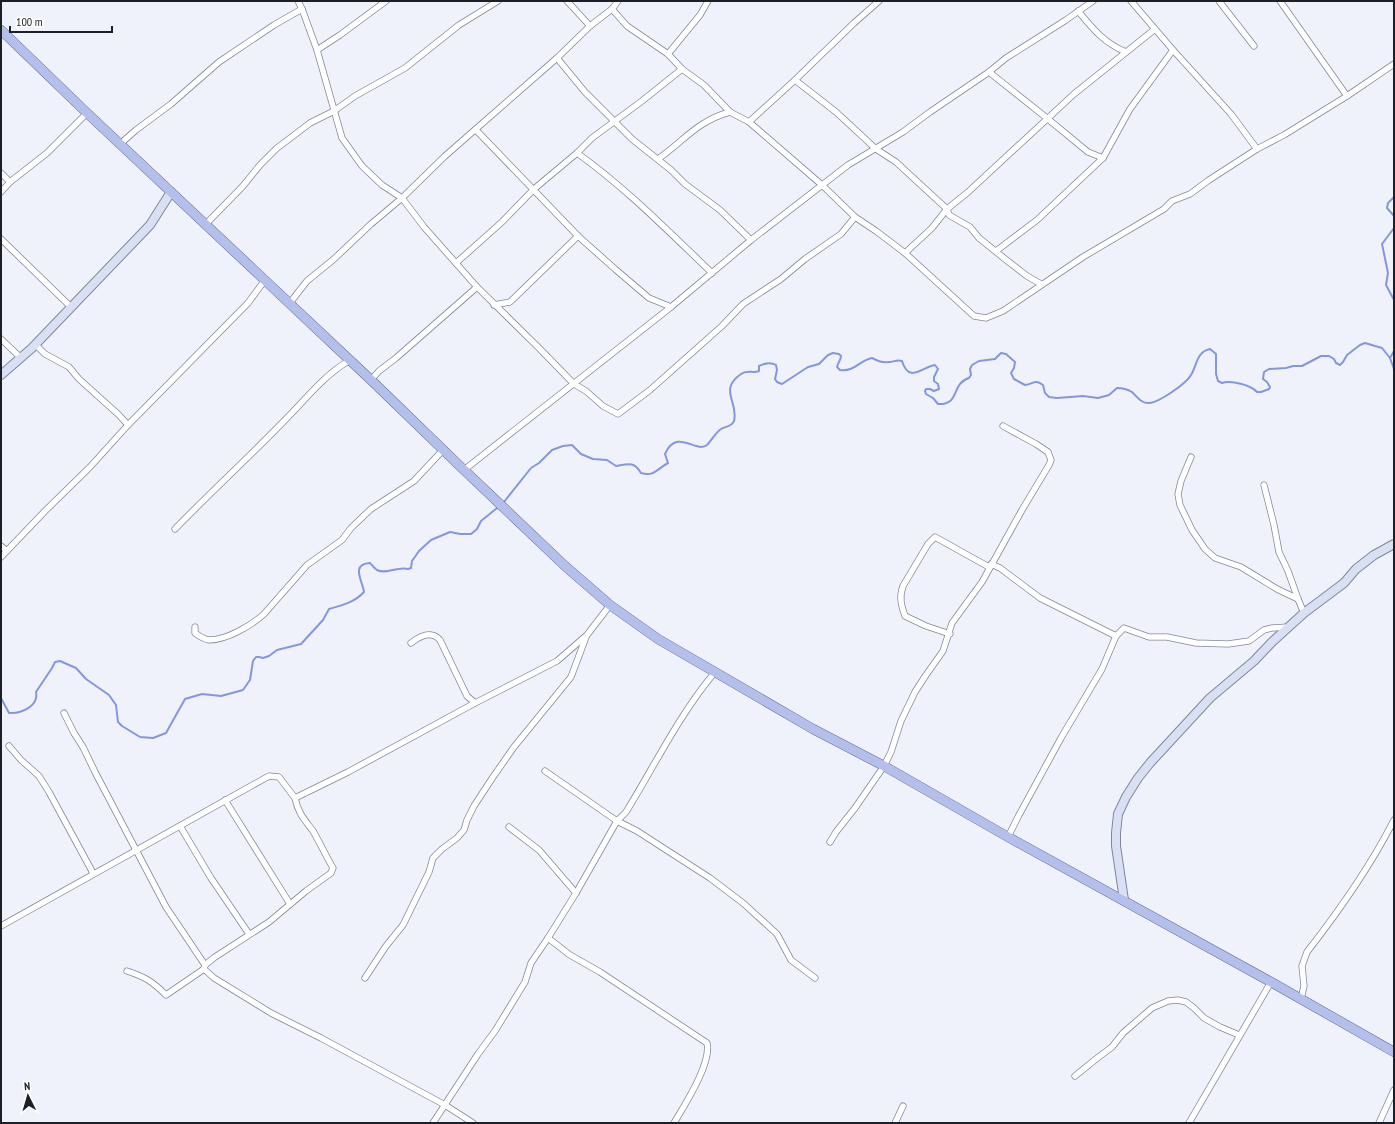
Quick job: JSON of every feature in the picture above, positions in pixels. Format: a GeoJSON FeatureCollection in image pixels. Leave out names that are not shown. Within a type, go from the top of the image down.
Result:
{"type":"FeatureCollection","features":[{"type":"Feature","properties":{"kind":"main road"},"geometry":{"type":"LineString","coordinates":[[1,30],[87,113],[350,360],[565,566],[610,605],[658,639],[813,729],[884,766],[1008,837],[1300,998],[1394,1052]]}},
{"type":"Feature","properties":{"kind":"street"},"geometry":{"type":"LineString","coordinates":[[298,1],[317,50],[342,138],[362,166],[382,185],[402,198],[424,227],[477,287],[574,384],[586,391],[603,406],[618,414],[650,390],[722,326],[743,304],[781,279],[805,259],[841,234],[855,217]]}},
{"type":"Feature","properties":{"kind":"street"},"geometry":{"type":"LineString","coordinates":[[317,50],[386,1]]}},
{"type":"Feature","properties":{"kind":"street"},"geometry":{"type":"LineString","coordinates":[[206,224],[277,148],[310,123],[334,111],[355,96],[405,68],[459,26],[498,1]]}},
{"type":"Feature","properties":{"kind":"street"},"geometry":{"type":"LineString","coordinates":[[567,1],[590,26]]}},
{"type":"Feature","properties":{"kind":"street"},"geometry":{"type":"LineString","coordinates":[[289,304],[307,281],[402,198],[445,156],[557,58],[590,26],[612,9],[618,1]]}},
{"type":"Feature","properties":{"kind":"street"},"geometry":{"type":"LineString","coordinates":[[668,54],[700,15],[708,1]]}},
{"type":"Feature","properties":{"kind":"street"},"geometry":{"type":"LineString","coordinates":[[464,470],[574,384],[751,240],[848,165],[903,132],[989,72],[1006,58],[1093,1]]}},
{"type":"Feature","properties":{"kind":"street"},"geometry":{"type":"LineString","coordinates":[[1131,1],[1231,114],[1257,149]]}},
{"type":"Feature","properties":{"kind":"street"},"geometry":{"type":"LineString","coordinates":[[1220,1],[1254,46]]}},
{"type":"Feature","properties":{"kind":"street"},"geometry":{"type":"LineString","coordinates":[[1280,1],[1347,96]]}},
{"type":"Feature","properties":{"kind":"street"},"geometry":{"type":"LineString","coordinates":[[749,122],[878,2]]}},
{"type":"Feature","properties":{"kind":"street"},"geometry":{"type":"LineString","coordinates":[[612,9],[628,26],[668,54],[682,69],[704,86],[730,112],[749,122],[822,185],[855,217],[906,253],[974,316],[986,318],[1003,311],[1083,257],[1164,209],[1172,201],[1190,194],[1257,149],[1347,96],[1394,64]]}},
{"type":"Feature","properties":{"kind":"street"},"geometry":{"type":"LineString","coordinates":[[120,144],[171,104],[218,62],[262,33],[302,10]]}},
{"type":"Feature","properties":{"kind":"street"},"geometry":{"type":"LineString","coordinates":[[1078,11],[1102,38],[1114,47],[1126,52]]}},
{"type":"Feature","properties":{"kind":"street"},"geometry":{"type":"LineString","coordinates":[[906,253],[932,228],[947,209],[967,193],[1074,94],[1155,29]]}},
{"type":"Feature","properties":{"kind":"street"},"geometry":{"type":"LineString","coordinates":[[996,251],[1037,220],[1103,158],[1130,109],[1173,50]]}},
{"type":"Feature","properties":{"kind":"street"},"geometry":{"type":"LineString","coordinates":[[557,58],[585,92],[632,139],[658,159],[685,184],[720,210],[751,240]]}},
{"type":"Feature","properties":{"kind":"street"},"geometry":{"type":"LineString","coordinates":[[456,264],[502,222],[534,189],[592,138],[682,69]]}},
{"type":"Feature","properties":{"kind":"street"},"geometry":{"type":"LineString","coordinates":[[989,72],[1048,118],[1088,152],[1103,158]]}},
{"type":"Feature","properties":{"kind":"street"},"geometry":{"type":"LineString","coordinates":[[795,80],[836,112],[876,149],[896,162],[947,209],[949,215],[970,227],[979,238],[1027,276],[1042,284]]}},
{"type":"Feature","properties":{"kind":"street"},"geometry":{"type":"LineString","coordinates":[[658,159],[704,122],[716,116],[730,112]]}},
{"type":"Feature","properties":{"kind":"street"},"geometry":{"type":"LineString","coordinates":[[1,192],[10,182],[47,153],[87,113]]}},
{"type":"Feature","properties":{"kind":"street"},"geometry":{"type":"LineString","coordinates":[[476,130],[578,236],[649,298],[671,306]]}},
{"type":"Feature","properties":{"kind":"street"},"geometry":{"type":"LineString","coordinates":[[576,153],[601,170],[642,206],[712,273]]}},
{"type":"Feature","properties":{"kind":"street"},"geometry":{"type":"LineString","coordinates":[[1,173],[10,182]]}},
{"type":"Feature","properties":{"kind":"street"},"geometry":{"type":"LineString","coordinates":[[1,375],[35,344],[150,225],[171,192]]}},
{"type":"Feature","properties":{"kind":"street"},"geometry":{"type":"LineString","coordinates":[[494,305],[510,302],[578,236]]}},
{"type":"Feature","properties":{"kind":"street"},"geometry":{"type":"LineString","coordinates":[[1,239],[71,307]]}},
{"type":"Feature","properties":{"kind":"street"},"geometry":{"type":"LineString","coordinates":[[1,557],[45,510],[90,467],[128,425],[248,303],[265,280]]}},
{"type":"Feature","properties":{"kind":"street"},"geometry":{"type":"LineString","coordinates":[[371,380],[379,371],[477,287]]}},
{"type":"Feature","properties":{"kind":"street"},"geometry":{"type":"LineString","coordinates":[[1,339],[20,358]]}},
{"type":"Feature","properties":{"kind":"street"},"geometry":{"type":"LineString","coordinates":[[35,344],[44,354],[69,367],[79,379],[128,425]]}},
{"type":"Feature","properties":{"kind":"street"},"geometry":{"type":"LineString","coordinates":[[175,529],[286,419],[308,395],[337,367],[350,360]]}},
{"type":"Feature","properties":{"kind":"street"},"geometry":{"type":"LineString","coordinates":[[830,842],[884,766],[891,752],[901,721],[915,692],[943,651],[950,634],[952,623],[982,582],[990,565],[1051,460],[1048,452],[1003,426]]}},
{"type":"Feature","properties":{"kind":"street"},"geometry":{"type":"LineString","coordinates":[[195,627],[195,633],[200,637],[209,640],[235,632],[257,620],[307,565],[342,540],[351,528],[372,509],[414,481],[443,450]]}},
{"type":"Feature","properties":{"kind":"street"},"geometry":{"type":"LineString","coordinates":[[1191,457],[1178,494],[1180,505],[1192,530],[1205,549],[1215,558],[1241,567],[1277,589],[1298,599]]}},
{"type":"Feature","properties":{"kind":"street"},"geometry":{"type":"LineString","coordinates":[[1264,485],[1279,552],[1304,613]]}},
{"type":"Feature","properties":{"kind":"street"},"geometry":{"type":"LineString","coordinates":[[950,634],[926,626],[905,616],[900,604],[900,594],[903,586],[928,544],[935,537],[990,565],[1000,568],[1040,598],[1116,636]]}},
{"type":"Feature","properties":{"kind":"street"},"geometry":{"type":"LineString","coordinates":[[1124,900],[1116,846],[1118,814],[1126,797],[1150,763],[1210,698],[1254,661],[1288,627],[1344,582],[1356,569],[1374,555],[1394,544]]}},
{"type":"Feature","properties":{"kind":"street"},"geometry":{"type":"LineString","coordinates":[[1,546],[7,551]]}},
{"type":"Feature","properties":{"kind":"street"},"geometry":{"type":"LineString","coordinates":[[295,798],[385,753],[475,703],[557,661],[586,635],[610,605]]}},
{"type":"Feature","properties":{"kind":"street"},"geometry":{"type":"LineString","coordinates":[[1008,837],[1061,738],[1102,669],[1116,636],[1124,628],[1149,637],[1167,637],[1196,643],[1228,644],[1249,641],[1264,630],[1288,627]]}},
{"type":"Feature","properties":{"kind":"street"},"geometry":{"type":"LineString","coordinates":[[411,643],[417,638],[430,634],[436,636],[440,640],[467,696],[475,703]]}},
{"type":"Feature","properties":{"kind":"street"},"geometry":{"type":"LineString","coordinates":[[365,978],[386,946],[403,925],[429,872],[433,858],[457,838],[464,830],[474,806],[493,777],[514,747],[571,677],[586,635]]}},
{"type":"Feature","properties":{"kind":"street"},"geometry":{"type":"LineString","coordinates":[[433,1123],[478,1054],[495,1031],[525,982],[531,963],[576,893],[616,821],[626,812],[655,765],[679,721],[703,686],[715,672]]}},
{"type":"Feature","properties":{"kind":"street"},"geometry":{"type":"LineString","coordinates":[[64,713],[166,907],[204,967],[214,978],[271,1013],[316,1035],[445,1105],[473,1123]]}},
{"type":"Feature","properties":{"kind":"street"},"geometry":{"type":"LineString","coordinates":[[9,746],[21,760],[39,776],[93,873]]}},
{"type":"Feature","properties":{"kind":"street"},"geometry":{"type":"LineString","coordinates":[[545,771],[616,821],[637,831],[668,851],[743,903],[776,934],[791,960],[815,978]]}},
{"type":"Feature","properties":{"kind":"street"},"geometry":{"type":"LineString","coordinates":[[1,926],[93,873],[269,776],[279,777],[295,798],[296,806],[301,816],[312,831],[333,868],[331,873],[269,922],[166,995],[144,976],[127,971]]}},
{"type":"Feature","properties":{"kind":"street"},"geometry":{"type":"LineString","coordinates":[[225,800],[290,904]]}},
{"type":"Feature","properties":{"kind":"street"},"geometry":{"type":"LineString","coordinates":[[1300,998],[1304,986],[1302,966],[1306,952],[1362,874],[1394,820]]}},
{"type":"Feature","properties":{"kind":"street"},"geometry":{"type":"LineString","coordinates":[[180,826],[211,878],[250,934]]}},
{"type":"Feature","properties":{"kind":"street"},"geometry":{"type":"LineString","coordinates":[[508,826],[539,850],[576,893]]}},
{"type":"Feature","properties":{"kind":"street"},"geometry":{"type":"LineString","coordinates":[[548,938],[570,955],[600,972],[707,1043],[707,1054],[701,1075],[674,1123]]}},
{"type":"Feature","properties":{"kind":"street"},"geometry":{"type":"LineString","coordinates":[[1189,1123],[1271,982]]}},
{"type":"Feature","properties":{"kind":"street"},"geometry":{"type":"LineString","coordinates":[[1075,1076],[1112,1048],[1123,1033],[1152,1008],[1168,1001],[1178,1000],[1186,1002],[1204,1018],[1239,1035]]}},
{"type":"Feature","properties":{"kind":"street"},"geometry":{"type":"LineString","coordinates":[[1379,1123],[1394,1090]]}},
{"type":"Feature","properties":{"kind":"street"},"geometry":{"type":"LineString","coordinates":[[895,1123],[903,1106]]}},
{"type":"Feature","properties":{"kind":"waterway"},"geometry":{"type":"LineString","coordinates":[[1394,197],[1388,203],[1387,208],[1394,216]]}},
{"type":"Feature","properties":{"kind":"waterway"},"geometry":{"type":"LineString","coordinates":[[1394,228],[1382,244],[1388,273],[1386,285],[1394,300]]}},
{"type":"Feature","properties":{"kind":"waterway"},"geometry":{"type":"LineString","coordinates":[[504,502],[531,468],[539,463],[552,450],[563,446],[572,445],[581,454],[593,459],[607,460],[616,466],[630,464],[636,467],[641,473],[649,474],[655,472],[668,463],[665,454],[670,446],[675,442],[703,447],[707,445],[719,430],[732,424],[735,414],[730,391],[731,385],[741,374],[746,372],[757,372],[759,371],[759,366],[772,363],[776,365],[777,370],[775,379],[777,382],[782,384],[808,367],[819,364],[828,355],[833,353],[841,356],[837,367],[840,370],[854,368],[864,361],[872,358],[884,362],[902,361],[908,372],[912,373],[935,365],[938,369],[934,377],[934,381],[938,384],[939,389],[934,391],[926,389],[925,391],[926,394],[933,398],[938,404],[945,403],[953,398],[959,385],[971,375],[970,369],[972,365],[979,361],[995,359],[1001,353],[1006,354],[1015,362],[1011,373],[1014,379],[1025,385],[1036,382],[1040,383],[1043,385],[1045,393],[1049,397],[1057,398],[1083,396],[1098,398],[1109,395],[1119,388],[1132,392],[1140,400],[1147,403],[1160,399],[1184,383],[1191,375],[1199,356],[1210,349],[1216,354],[1216,374],[1218,381],[1222,383],[1230,382],[1241,384],[1250,387],[1257,392],[1269,389],[1270,387],[1263,379],[1264,372],[1269,369],[1302,366],[1321,356],[1329,356],[1340,365],[1347,355],[1365,343],[1382,348],[1390,358],[1394,369]]}},
{"type":"Feature","properties":{"kind":"waterway"},"geometry":{"type":"LineString","coordinates":[[1390,358],[1394,351]]}},
{"type":"Feature","properties":{"kind":"waterway"},"geometry":{"type":"LineString","coordinates":[[1,698],[9,713],[19,712],[28,708],[35,701],[36,692],[55,662],[60,661],[76,668],[86,679],[109,695],[116,705],[118,722],[122,726],[140,737],[153,738],[166,733],[185,699],[202,694],[221,696],[243,690],[250,680],[253,661],[256,657],[263,658],[269,656],[277,650],[301,644],[323,620],[329,609],[348,603],[357,598],[364,592],[359,574],[360,567],[364,564],[370,563],[377,570],[384,572],[411,568],[412,561],[419,551],[431,540],[450,532],[471,534],[477,529],[481,521],[497,508]]}}]}
